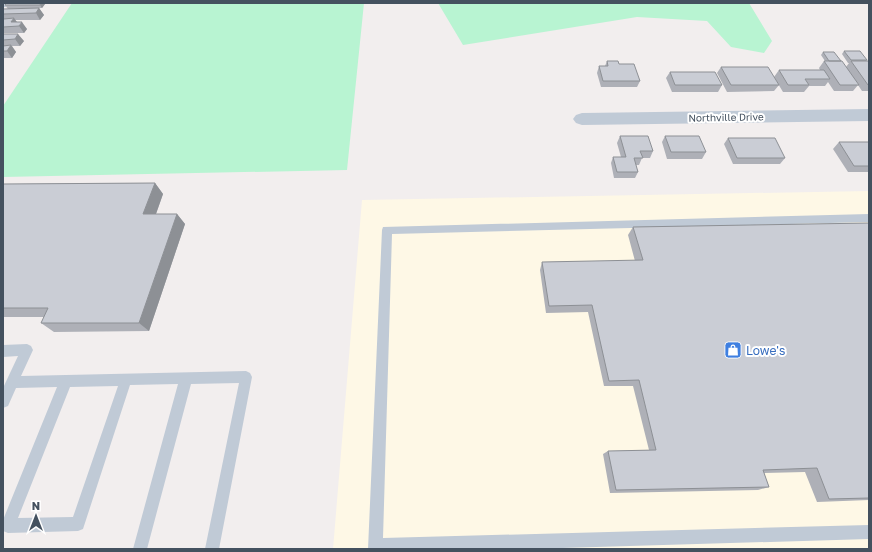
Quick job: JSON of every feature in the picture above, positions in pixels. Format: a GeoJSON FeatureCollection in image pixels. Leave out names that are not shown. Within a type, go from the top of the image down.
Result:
{"type":"FeatureCollection","features":[{"type":"Feature","properties":{"kind":"street","name":"Northville Drive"},"geometry":{"type":"LineString","coordinates":[[582,119],[869,115]]}},
{"type":"Feature","properties":{"kind":"lane"},"geometry":{"type":"LineString","coordinates":[[869,218],[387,230],[375,547],[869,532]]}},
{"type":"Feature","properties":{"kind":"lane"},"geometry":{"type":"LineString","coordinates":[[3,351],[27,350],[3,402]]}},
{"type":"Feature","properties":{"kind":"lane"},"geometry":{"type":"LineString","coordinates":[[12,382],[246,377],[212,549]]}},
{"type":"Feature","properties":{"kind":"lane"},"geometry":{"type":"LineString","coordinates":[[140,549],[186,378]]}},
{"type":"Feature","properties":{"kind":"lane"},"geometry":{"type":"LineString","coordinates":[[66,381],[8,526],[78,524],[126,380]]}},
{"type":"Feature","properties":{"kind":"shaded area"},"geometry":{"type":"Polygon","coordinates":[[[869,191],[869,549],[333,549],[362,200],[869,191]]]}},
{"type":"Feature","properties":{"kind":"green space"},"geometry":{"type":"Polygon","coordinates":[[[72,3],[364,3],[347,170],[3,177],[3,106],[72,3]]]}},
{"type":"Feature","properties":{"kind":"green space"},"geometry":{"type":"Polygon","coordinates":[[[438,3],[749,3],[772,41],[764,53],[731,47],[707,21],[637,17],[463,45],[438,3]]]}},
{"type":"Feature","properties":{"kind":"building"},"geometry":{"type":"Polygon","coordinates":[[[7,3],[41,3],[40,5],[5,5],[7,3]]]}},
{"type":"Feature","properties":{"kind":"building"},"geometry":{"type":"Polygon","coordinates":[[[39,8],[36,13],[3,14],[3,9],[39,8]]]}},
{"type":"Feature","properties":{"kind":"building"},"geometry":{"type":"Polygon","coordinates":[[[14,18],[11,22],[22,22],[19,26],[3,27],[4,19],[14,18]]]}},
{"type":"Feature","properties":{"kind":"building"},"geometry":{"type":"Polygon","coordinates":[[[3,34],[18,34],[15,39],[3,40],[3,34]]]}},
{"type":"Feature","properties":{"kind":"building"},"geometry":{"type":"Polygon","coordinates":[[[11,45],[7,51],[3,51],[3,46],[11,45]]]}},
{"type":"Feature","properties":{"kind":"building"},"geometry":{"type":"Polygon","coordinates":[[[844,51],[860,51],[867,60],[851,60],[844,51]]]}},
{"type":"Feature","properties":{"kind":"building"},"geometry":{"type":"Polygon","coordinates":[[[823,52],[834,52],[841,61],[829,61],[823,52]]]}},
{"type":"Feature","properties":{"kind":"building"},"geometry":{"type":"Polygon","coordinates":[[[607,61],[618,61],[619,64],[634,64],[640,81],[603,81],[599,66],[608,66],[607,61]]]}},
{"type":"Feature","properties":{"kind":"building"},"geometry":{"type":"Polygon","coordinates":[[[824,61],[842,61],[859,85],[840,85],[824,61]]]}},
{"type":"Feature","properties":{"kind":"building"},"geometry":{"type":"Polygon","coordinates":[[[851,61],[869,62],[869,85],[868,85],[851,61]]]}},
{"type":"Feature","properties":{"kind":"building"},"geometry":{"type":"Polygon","coordinates":[[[721,67],[768,67],[779,85],[731,85],[721,67]]]}},
{"type":"Feature","properties":{"kind":"building"},"geometry":{"type":"Polygon","coordinates":[[[779,70],[824,70],[830,79],[805,79],[809,85],[788,85],[779,70]]]}},
{"type":"Feature","properties":{"kind":"building"},"geometry":{"type":"Polygon","coordinates":[[[670,72],[715,72],[722,85],[675,85],[670,72]]]}},
{"type":"Feature","properties":{"kind":"building"},"geometry":{"type":"Polygon","coordinates":[[[620,136],[648,136],[653,151],[640,151],[643,158],[634,158],[638,172],[617,172],[613,157],[626,157],[620,136]]]}},
{"type":"Feature","properties":{"kind":"building"},"geometry":{"type":"Polygon","coordinates":[[[665,136],[699,136],[706,152],[671,152],[665,136]]]}},
{"type":"Feature","properties":{"kind":"building"},"geometry":{"type":"Polygon","coordinates":[[[728,138],[775,138],[785,158],[737,158],[728,138]]]}},
{"type":"Feature","properties":{"kind":"building"},"geometry":{"type":"Polygon","coordinates":[[[839,142],[869,142],[869,166],[854,166],[839,142]]]}},
{"type":"Feature","properties":{"kind":"building"},"geometry":{"type":"Polygon","coordinates":[[[155,183],[143,214],[177,214],[139,323],[41,323],[48,308],[3,308],[3,184],[155,183]]]}},
{"type":"Feature","properties":{"kind":"building","name":"Lowe's"},"geometry":{"type":"Polygon","coordinates":[[[869,223],[869,498],[829,499],[817,468],[763,470],[769,487],[616,490],[608,451],[656,450],[639,380],[609,381],[592,305],[549,306],[542,262],[643,260],[633,227],[869,223]]]}},
{"type":"Feature","properties":{"kind":"place","name":"Lowe's"},"geometry":{"type":"Point","coordinates":[733,350]}}]}
